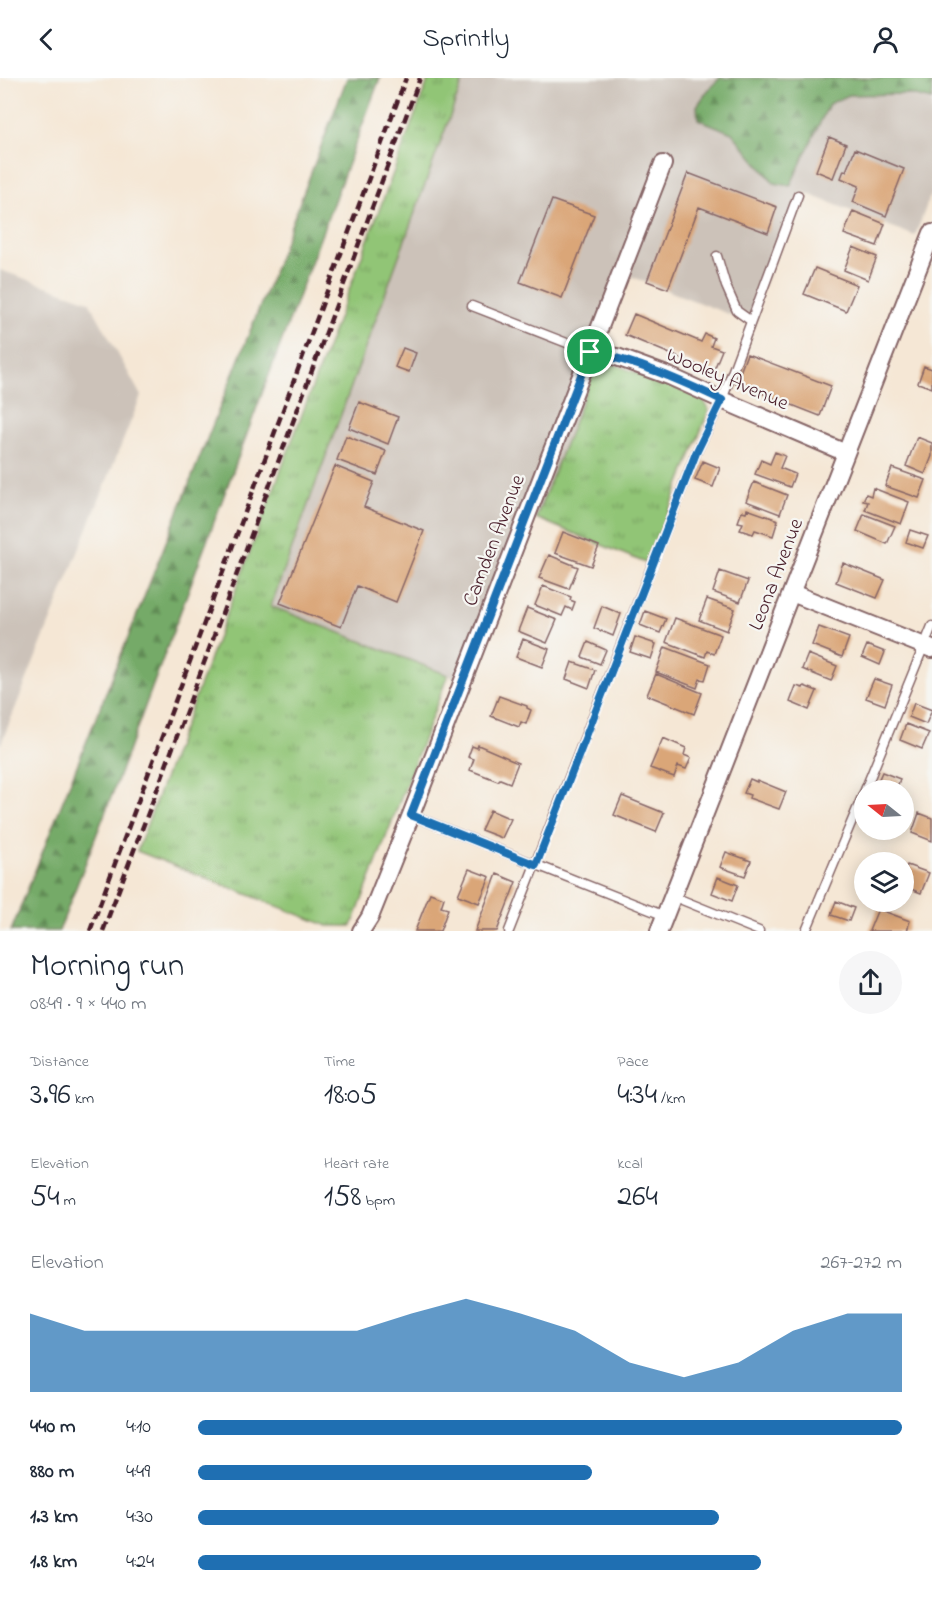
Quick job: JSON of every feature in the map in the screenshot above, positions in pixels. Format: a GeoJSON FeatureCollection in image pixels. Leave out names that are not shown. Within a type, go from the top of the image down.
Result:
{"type":"FeatureCollection","features":[{"type":"Feature","properties":{"kind":"street","name":"Camden Avenue"},"geometry":{"type":"LineString","coordinates":[[362,931],[370,918],[411,815],[663,164]]}},
{"type":"Feature","properties":{"kind":"street","name":"Leona Avenue"},"geometry":{"type":"LineString","coordinates":[[662,923],[932,233]]}},
{"type":"Feature","properties":{"kind":"street","name":"Wooley Avenue"},"geometry":{"type":"LineString","coordinates":[[590,352],[617,357],[669,376],[846,453]]}},
{"type":"Feature","properties":{"kind":"street"},"geometry":{"type":"LineString","coordinates":[[792,593],[928,647]]}},
{"type":"Feature","properties":{"kind":"lane"},"geometry":{"type":"LineString","coordinates":[[509,931],[696,453],[722,400],[798,195]]}},
{"type":"Feature","properties":{"kind":"lane"},"geometry":{"type":"LineString","coordinates":[[717,256],[737,311],[751,321]]}},
{"type":"Feature","properties":{"kind":"lane"},"geometry":{"type":"LineString","coordinates":[[472,306],[590,352]]}},
{"type":"Feature","properties":{"kind":"lane"},"geometry":{"type":"LineString","coordinates":[[869,780],[928,647],[932,627]]}},
{"type":"Feature","properties":{"kind":"lane"},"geometry":{"type":"LineString","coordinates":[[411,815],[536,865],[662,923]]}},
{"type":"Feature","properties":{"kind":"lane"},"geometry":{"type":"LineString","coordinates":[[806,931],[854,815]]}},
{"type":"Feature","properties":{"kind":"lane"},"geometry":{"type":"LineString","coordinates":[[672,896],[759,931]]}},
{"type":"Feature","properties":{"kind":"shaded area"},"geometry":{"type":"Polygon","coordinates":[[[464,78],[720,78],[697,105],[698,118],[732,133],[774,183],[789,186],[829,104],[849,95],[907,94],[932,100],[932,191],[915,236],[803,192],[749,322],[617,271],[599,358],[536,518],[524,513],[460,681],[271,606],[464,78]]]}},
{"type":"Feature","properties":{"kind":"shaded area"},"geometry":{"type":"Polygon","coordinates":[[[0,270],[89,301],[141,396],[0,746],[0,270]]]}},
{"type":"Feature","properties":{"kind":"green space"},"geometry":{"type":"Polygon","coordinates":[[[347,78],[380,78],[59,931],[11,931],[268,286],[347,78]]]}},
{"type":"Feature","properties":{"kind":"green space"},"geometry":{"type":"Polygon","coordinates":[[[429,78],[464,78],[271,606],[448,675],[352,926],[328,926],[137,851],[429,78]]]}},
{"type":"Feature","properties":{"kind":"green space"},"geometry":{"type":"Polygon","coordinates":[[[720,78],[932,78],[932,100],[907,94],[849,95],[829,104],[790,186],[774,183],[732,133],[698,119],[697,106],[720,78]]]}},
{"type":"Feature","properties":{"kind":"green space"},"geometry":{"type":"Polygon","coordinates":[[[599,358],[703,399],[709,410],[648,564],[536,518],[599,358]]]}},
{"type":"Feature","properties":{"kind":"building"},"geometry":{"type":"Polygon","coordinates":[[[829,137],[846,144],[833,178],[816,171],[829,137]]]}},
{"type":"Feature","properties":{"kind":"building"},"geometry":{"type":"Polygon","coordinates":[[[855,149],[904,169],[886,216],[853,202],[859,186],[841,178],[855,149]]]}},
{"type":"Feature","properties":{"kind":"building"},"geometry":{"type":"Polygon","coordinates":[[[688,173],[777,207],[768,233],[699,207],[668,289],[647,281],[688,173]]]}},
{"type":"Feature","properties":{"kind":"building"},"geometry":{"type":"Polygon","coordinates":[[[552,200],[594,215],[562,298],[520,282],[552,200]]]}},
{"type":"Feature","properties":{"kind":"building"},"geometry":{"type":"Polygon","coordinates":[[[853,211],[885,224],[877,246],[844,234],[853,211]]]}},
{"type":"Feature","properties":{"kind":"building"},"geometry":{"type":"Polygon","coordinates":[[[853,247],[877,257],[868,280],[844,270],[853,247]]]}},
{"type":"Feature","properties":{"kind":"building"},"geometry":{"type":"Polygon","coordinates":[[[815,268],[857,285],[846,311],[804,294],[815,268]]]}},
{"type":"Feature","properties":{"kind":"building"},"geometry":{"type":"Polygon","coordinates":[[[634,314],[701,342],[705,334],[714,338],[711,346],[722,350],[713,372],[625,335],[634,314]]]}},
{"type":"Feature","properties":{"kind":"building"},"geometry":{"type":"Polygon","coordinates":[[[403,348],[416,353],[409,372],[395,367],[403,348]]]}},
{"type":"Feature","properties":{"kind":"building"},"geometry":{"type":"Polygon","coordinates":[[[747,354],[831,386],[820,416],[736,383],[747,354]]]}},
{"type":"Feature","properties":{"kind":"building"},"geometry":{"type":"Polygon","coordinates":[[[924,366],[932,369],[932,388],[918,383],[924,366]]]}},
{"type":"Feature","properties":{"kind":"building"},"geometry":{"type":"Polygon","coordinates":[[[359,402],[398,417],[388,444],[349,428],[359,402]]]}},
{"type":"Feature","properties":{"kind":"building"},"geometry":{"type":"Polygon","coordinates":[[[346,436],[386,451],[377,475],[337,460],[346,436]]]}},
{"type":"Feature","properties":{"kind":"building"},"geometry":{"type":"Polygon","coordinates":[[[917,437],[932,443],[932,456],[925,474],[906,466],[917,437]]]}},
{"type":"Feature","properties":{"kind":"building"},"geometry":{"type":"Polygon","coordinates":[[[775,452],[785,456],[780,468],[795,474],[790,487],[755,474],[761,460],[770,464],[775,452]]]}},
{"type":"Feature","properties":{"kind":"building"},"geometry":{"type":"Polygon","coordinates":[[[703,461],[720,468],[713,487],[695,480],[703,461]]]}},
{"type":"Feature","properties":{"kind":"building"},"geometry":{"type":"Polygon","coordinates":[[[335,466],[374,482],[364,507],[424,531],[396,602],[357,586],[341,627],[280,603],[335,466]]]}},
{"type":"Feature","properties":{"kind":"building"},"geometry":{"type":"Polygon","coordinates":[[[892,468],[926,480],[919,498],[885,486],[892,468]]]}},
{"type":"Feature","properties":{"kind":"building"},"geometry":{"type":"Polygon","coordinates":[[[754,482],[787,495],[780,514],[746,501],[754,482]]]}},
{"type":"Feature","properties":{"kind":"building"},"geometry":{"type":"Polygon","coordinates":[[[873,488],[909,502],[901,524],[865,510],[868,502],[863,501],[866,494],[871,496],[873,488]]]}},
{"type":"Feature","properties":{"kind":"building"},"geometry":{"type":"Polygon","coordinates":[[[747,509],[778,520],[773,536],[755,530],[753,534],[740,530],[743,523],[738,522],[742,511],[746,512],[747,509]]]}},
{"type":"Feature","properties":{"kind":"building"},"geometry":{"type":"Polygon","coordinates":[[[864,514],[895,526],[887,544],[857,531],[864,514]]]}},
{"type":"Feature","properties":{"kind":"building"},"geometry":{"type":"Polygon","coordinates":[[[910,530],[928,536],[923,548],[906,542],[910,530]]]}},
{"type":"Feature","properties":{"kind":"building"},"geometry":{"type":"Polygon","coordinates":[[[563,532],[599,546],[591,566],[555,553],[563,532]]]}},
{"type":"Feature","properties":{"kind":"building"},"geometry":{"type":"Polygon","coordinates":[[[549,555],[578,567],[569,589],[539,578],[549,555]]]}},
{"type":"Feature","properties":{"kind":"building"},"geometry":{"type":"Polygon","coordinates":[[[843,563],[885,580],[877,598],[836,582],[843,563]]]}},
{"type":"Feature","properties":{"kind":"building"},"geometry":{"type":"Polygon","coordinates":[[[720,571],[748,581],[740,602],[713,592],[720,571]]]}},
{"type":"Feature","properties":{"kind":"building"},"geometry":{"type":"Polygon","coordinates":[[[543,586],[571,597],[570,600],[575,602],[572,610],[566,607],[562,616],[535,605],[543,586]]]}},
{"type":"Feature","properties":{"kind":"building"},"geometry":{"type":"Polygon","coordinates":[[[707,599],[735,609],[727,631],[699,620],[707,599]]]}},
{"type":"Feature","properties":{"kind":"building"},"geometry":{"type":"Polygon","coordinates":[[[602,606],[621,614],[613,636],[594,628],[602,606]]]}},
{"type":"Feature","properties":{"kind":"building"},"geometry":{"type":"Polygon","coordinates":[[[527,608],[557,620],[547,643],[518,631],[527,608]]]}},
{"type":"Feature","properties":{"kind":"building"},"geometry":{"type":"Polygon","coordinates":[[[645,611],[666,619],[660,633],[640,625],[645,611]]]}},
{"type":"Feature","properties":{"kind":"building"},"geometry":{"type":"Polygon","coordinates":[[[675,618],[721,635],[714,654],[707,651],[705,657],[666,642],[675,618]]]}},
{"type":"Feature","properties":{"kind":"building"},"geometry":{"type":"Polygon","coordinates":[[[819,627],[849,638],[842,657],[812,645],[819,627]]]}},
{"type":"Feature","properties":{"kind":"building"},"geometry":{"type":"Polygon","coordinates":[[[635,637],[656,644],[651,659],[630,652],[635,637]]]}},
{"type":"Feature","properties":{"kind":"building"},"geometry":{"type":"Polygon","coordinates":[[[523,639],[549,649],[542,667],[516,657],[523,639]]]}},
{"type":"Feature","properties":{"kind":"building"},"geometry":{"type":"Polygon","coordinates":[[[588,642],[606,650],[600,664],[582,657],[588,642]]]}},
{"type":"Feature","properties":{"kind":"building"},"geometry":{"type":"Polygon","coordinates":[[[867,645],[885,652],[880,665],[862,657],[867,645]]]}},
{"type":"Feature","properties":{"kind":"building"},"geometry":{"type":"Polygon","coordinates":[[[665,647],[710,664],[705,680],[700,679],[697,688],[656,672],[665,647]]]}},
{"type":"Feature","properties":{"kind":"building"},"geometry":{"type":"Polygon","coordinates":[[[808,654],[837,666],[831,681],[802,669],[808,654]]]}},
{"type":"Feature","properties":{"kind":"building"},"geometry":{"type":"Polygon","coordinates":[[[572,662],[595,670],[589,688],[566,679],[572,662]]]}},
{"type":"Feature","properties":{"kind":"building"},"geometry":{"type":"Polygon","coordinates":[[[656,674],[702,693],[694,714],[647,695],[656,674]]]}},
{"type":"Feature","properties":{"kind":"building"},"geometry":{"type":"Polygon","coordinates":[[[874,679],[892,685],[885,705],[866,698],[874,679]]]}},
{"type":"Feature","properties":{"kind":"building"},"geometry":{"type":"Polygon","coordinates":[[[796,686],[803,688],[804,686],[817,691],[809,710],[790,702],[796,686]]]}},
{"type":"Feature","properties":{"kind":"building"},"geometry":{"type":"Polygon","coordinates":[[[499,696],[527,706],[531,710],[526,724],[521,722],[519,727],[491,716],[499,696]]]}},
{"type":"Feature","properties":{"kind":"building"},"geometry":{"type":"Polygon","coordinates":[[[914,703],[932,710],[926,724],[909,717],[914,703]]]}},
{"type":"Feature","properties":{"kind":"building"},"geometry":{"type":"Polygon","coordinates":[[[906,724],[929,733],[922,749],[900,740],[906,724]]]}},
{"type":"Feature","properties":{"kind":"building"},"geometry":{"type":"Polygon","coordinates":[[[663,738],[686,748],[684,755],[691,758],[686,769],[678,766],[674,777],[650,768],[663,738]]]}},
{"type":"Feature","properties":{"kind":"building"},"geometry":{"type":"Polygon","coordinates":[[[478,745],[518,763],[510,783],[500,779],[498,781],[470,770],[474,759],[468,757],[472,746],[477,748],[478,745]]]}},
{"type":"Feature","properties":{"kind":"building"},"geometry":{"type":"Polygon","coordinates":[[[882,772],[900,779],[900,780],[878,780],[882,772]]]}},
{"type":"Feature","properties":{"kind":"building"},"geometry":{"type":"Polygon","coordinates":[[[750,779],[786,792],[779,809],[749,798],[750,795],[744,793],[750,779]]]}},
{"type":"Feature","properties":{"kind":"building"},"geometry":{"type":"Polygon","coordinates":[[[622,796],[664,813],[656,832],[614,815],[622,796]]]}},
{"type":"Feature","properties":{"kind":"building"},"geometry":{"type":"Polygon","coordinates":[[[490,810],[511,819],[502,838],[481,830],[490,810]]]}},
{"type":"Feature","properties":{"kind":"building"},"geometry":{"type":"Polygon","coordinates":[[[919,813],[932,818],[932,841],[914,834],[919,813]]]}},
{"type":"Feature","properties":{"kind":"building"},"geometry":{"type":"Polygon","coordinates":[[[726,852],[751,861],[745,876],[720,867],[726,852]]]}},
{"type":"Feature","properties":{"kind":"building"},"geometry":{"type":"Polygon","coordinates":[[[914,868],[929,873],[921,893],[914,890],[914,868]]]}},
{"type":"Feature","properties":{"kind":"building"},"geometry":{"type":"Polygon","coordinates":[[[469,869],[490,877],[479,903],[458,895],[469,869]]]}},
{"type":"Feature","properties":{"kind":"building"},"geometry":{"type":"Polygon","coordinates":[[[497,874],[516,882],[497,931],[475,931],[497,874]]]}},
{"type":"Feature","properties":{"kind":"building"},"geometry":{"type":"Polygon","coordinates":[[[718,877],[738,885],[732,901],[712,893],[718,877]]]}},
{"type":"Feature","properties":{"kind":"building"},"geometry":{"type":"Polygon","coordinates":[[[430,893],[444,898],[441,907],[448,909],[440,931],[415,931],[430,893]]]}},
{"type":"Feature","properties":{"kind":"building"},"geometry":{"type":"Polygon","coordinates":[[[836,901],[854,908],[849,921],[831,915],[836,901]]]}},
{"type":"Feature","properties":{"kind":"building"},"geometry":{"type":"Polygon","coordinates":[[[877,912],[886,912],[910,921],[907,931],[869,931],[877,912]]]}},
{"type":"Feature","properties":{"kind":"railway"},"geometry":{"type":"LineString","coordinates":[[90,931],[406,78]]}},
{"type":"Feature","properties":{"kind":"railway"},"geometry":{"type":"LineString","coordinates":[[103,931],[420,78]]}},
{"type":"Feature","properties":{"kind":"route"},"geometry":{"type":"LineString","coordinates":[[590,352],[617,357],[669,376],[722,400],[696,453],[536,865],[411,815],[590,352]]}}]}
